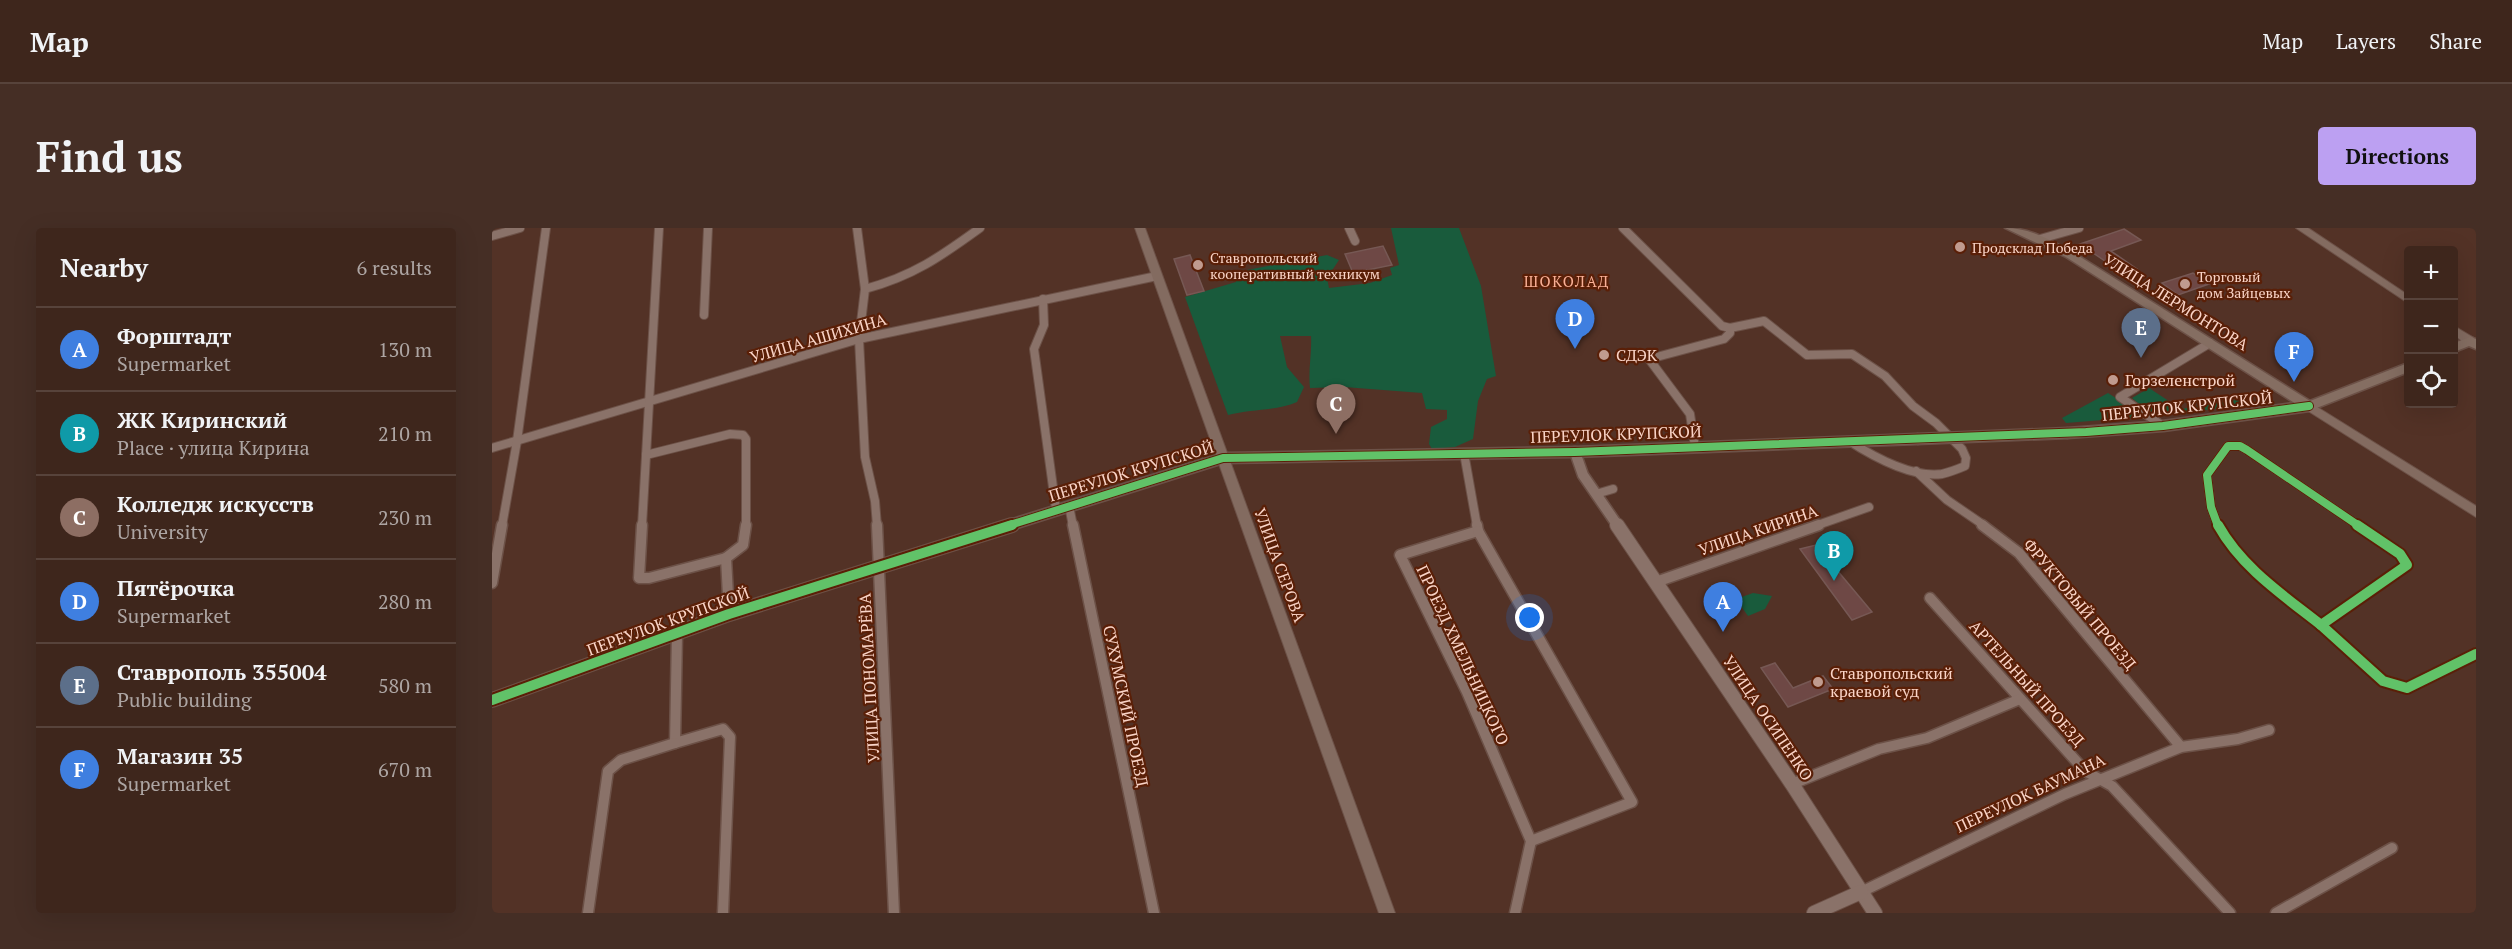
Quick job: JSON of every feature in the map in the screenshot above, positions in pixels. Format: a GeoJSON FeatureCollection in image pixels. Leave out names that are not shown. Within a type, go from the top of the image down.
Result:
{"type":"FeatureCollection","features":[{"type":"Feature","properties":{"kind":"main road","name":"УЛИЦА СЕРОВА"},"geometry":{"type":"LineString","coordinates":[[1140,228],[1387,913]]}},
{"type":"Feature","properties":{"kind":"main road","name":"УЛИЦА ЛЕРМОНТОВА"},"geometry":{"type":"LineString","coordinates":[[1998,228],[2040,239]]}},
{"type":"Feature","properties":{"kind":"main road","name":"УЛИЦА ЛЕРМОНТОВА"},"geometry":{"type":"LineString","coordinates":[[2011,228],[2040,239],[2070,255],[2476,512]]}},
{"type":"Feature","properties":{"kind":"main road"},"geometry":{"type":"LineString","coordinates":[[2301,228],[2404,297]]}},
{"type":"Feature","properties":{"kind":"main road"},"geometry":{"type":"LineString","coordinates":[[2458,332],[2474,341]]}},
{"type":"Feature","properties":{"kind":"main road"},"geometry":{"type":"LineString","coordinates":[[2458,347],[2474,341]]}},
{"type":"Feature","properties":{"kind":"main road"},"geometry":{"type":"LineString","coordinates":[[2308,406],[2404,369]]}},
{"type":"Feature","properties":{"kind":"street"},"geometry":{"type":"LineString","coordinates":[[493,233],[520,228]]}},
{"type":"Feature","properties":{"kind":"street"},"geometry":{"type":"LineString","coordinates":[[492,583],[518,441],[546,228]]}},
{"type":"Feature","properties":{"kind":"street"},"geometry":{"type":"LineString","coordinates":[[646,455],[730,434],[743,435],[746,440],[746,537],[743,545],[726,558],[649,578],[639,578],[649,402],[659,228]]}},
{"type":"Feature","properties":{"kind":"street"},"geometry":{"type":"LineString","coordinates":[[704,315],[708,228]]}},
{"type":"Feature","properties":{"kind":"street","name":"УЛИЦА ПОНОМАРЁВА"},"geometry":{"type":"LineString","coordinates":[[857,228],[865,289],[859,339],[862,365],[861,393],[865,457],[875,501],[894,913]]}},
{"type":"Feature","properties":{"kind":"street"},"geometry":{"type":"LineString","coordinates":[[865,289],[912,274],[932,263],[980,228]]}},
{"type":"Feature","properties":{"kind":"street"},"geometry":{"type":"LineString","coordinates":[[1349,228],[1354,241]]}},
{"type":"Feature","properties":{"kind":"street"},"geometry":{"type":"LineString","coordinates":[[1623,228],[1714,320],[1730,328],[1764,321],[1807,355],[1852,354],[1885,376],[1913,406],[1936,423],[1962,448],[1966,458],[1965,465],[1939,474],[1916,471],[1863,450],[1849,441]]}},
{"type":"Feature","properties":{"kind":"street"},"geometry":{"type":"LineString","coordinates":[[2040,239],[2079,228]]}},
{"type":"Feature","properties":{"kind":"street","name":"УЛИЦА АШИХИНА"},"geometry":{"type":"LineString","coordinates":[[492,448],[859,339],[1157,276]]}},
{"type":"Feature","properties":{"kind":"street"},"geometry":{"type":"LineString","coordinates":[[1043,299],[1044,325],[1034,349],[1056,510]]}},
{"type":"Feature","properties":{"kind":"street"},"geometry":{"type":"LineString","coordinates":[[1695,447],[1690,414],[1649,359],[1724,339],[1731,333],[1730,328]]}},
{"type":"Feature","properties":{"kind":"street"},"geometry":{"type":"LineString","coordinates":[[2163,426],[2120,397],[2210,343]]}},
{"type":"Feature","properties":{"kind":"street","name":"ПЕРЕУЛОК КРУПСКОЙ"},"geometry":{"type":"LineString","coordinates":[[492,700],[729,614],[1223,458],[1575,452],[2068,433],[2163,426],[2308,406]]}},
{"type":"Feature","properties":{"kind":"street"},"geometry":{"type":"LineString","coordinates":[[2321,625],[2407,565],[2407,562],[2400,554],[2247,450],[2240,446],[2228,446],[2207,474],[2211,507],[2221,531],[2246,563],[2321,625],[2383,681],[2407,688],[2476,654]]}},
{"type":"Feature","properties":{"kind":"street","name":"УЛИЦА ОСИПЕНКО"},"geometry":{"type":"LineString","coordinates":[[1575,452],[1583,475],[1792,784],[1875,913]]}},
{"type":"Feature","properties":{"kind":"street"},"geometry":{"type":"LineString","coordinates":[[1464,453],[1478,531],[1632,802],[1531,841],[1515,913]]}},
{"type":"Feature","properties":{"kind":"street","name":"ФРУКТОВЫЙ ПРОЕЗД"},"geometry":{"type":"LineString","coordinates":[[1916,471],[1956,508],[2006,540],[2019,553],[2181,747]]}},
{"type":"Feature","properties":{"kind":"street"},"geometry":{"type":"LineString","coordinates":[[1596,494],[1612,489]]}},
{"type":"Feature","properties":{"kind":"street","name":"СУХУМСКИЙ ПРОЕЗД"},"geometry":{"type":"LineString","coordinates":[[1069,506],[1154,913]]}},
{"type":"Feature","properties":{"kind":"street","name":"УЛИЦА КИРИНА"},"geometry":{"type":"LineString","coordinates":[[1656,582],[1869,507]]}},
{"type":"Feature","properties":{"kind":"street","name":"ПРОЕЗД ХМЕЛЬНИЦКОГО"},"geometry":{"type":"LineString","coordinates":[[1478,531],[1400,555],[1467,692],[1531,841]]}},
{"type":"Feature","properties":{"kind":"street"},"geometry":{"type":"LineString","coordinates":[[726,558],[729,614]]}},
{"type":"Feature","properties":{"kind":"street","name":"АРТЕЛЬНЫЙ ПРОЕЗД"},"geometry":{"type":"LineString","coordinates":[[1930,598],[2085,771],[2112,786],[2230,913]]}},
{"type":"Feature","properties":{"kind":"street"},"geometry":{"type":"LineString","coordinates":[[675,743],[677,634]]}},
{"type":"Feature","properties":{"kind":"street"},"geometry":{"type":"LineString","coordinates":[[1792,784],[1879,749],[1927,738],[2020,699]]}},
{"type":"Feature","properties":{"kind":"street","name":"ПЕРЕУЛОК БАУМАНА"},"geometry":{"type":"LineString","coordinates":[[1814,913],[2099,780],[2181,747],[2238,740],[2269,729]]}},
{"type":"Feature","properties":{"kind":"street"},"geometry":{"type":"LineString","coordinates":[[588,913],[608,771],[621,760],[716,730],[728,732],[723,913]]}},
{"type":"Feature","properties":{"kind":"street"},"geometry":{"type":"LineString","coordinates":[[2276,913],[2392,848]]}},
{"type":"Feature","properties":{"kind":"green space"},"geometry":{"type":"Polygon","coordinates":[[[1391,228],[1459,228],[1481,286],[1496,376],[1487,379],[1478,401],[1473,439],[1455,447],[1432,449],[1429,444],[1431,427],[1447,419],[1447,410],[1426,409],[1422,393],[1344,387],[1310,388],[1311,336],[1280,336],[1287,367],[1304,387],[1297,402],[1281,407],[1228,415],[1185,297],[1236,282],[1236,272],[1327,255],[1339,260],[1327,278],[1329,288],[1370,283],[1392,275],[1390,268],[1399,265],[1391,228]]]}},
{"type":"Feature","properties":{"kind":"green space"},"geometry":{"type":"Polygon","coordinates":[[[2149,388],[2181,409],[2242,399],[2252,404],[2159,416],[2146,410],[2132,398],[2149,388]]]}},
{"type":"Feature","properties":{"kind":"green space"},"geometry":{"type":"Polygon","coordinates":[[[2108,393],[2133,409],[2140,417],[2066,423],[2062,418],[2108,393]]]}},
{"type":"Feature","properties":{"kind":"green space"},"geometry":{"type":"Polygon","coordinates":[[[1753,593],[1772,596],[1765,609],[1748,616],[1736,599],[1753,593]]]}},
{"type":"Feature","properties":{"kind":"building"},"geometry":{"type":"Polygon","coordinates":[[[2124,229],[2141,240],[2111,251],[2137,269],[2124,274],[2080,244],[2124,229]]]}},
{"type":"Feature","properties":{"kind":"building"},"geometry":{"type":"Polygon","coordinates":[[[1383,246],[1392,265],[1353,273],[1345,254],[1383,246]]]}},
{"type":"Feature","properties":{"kind":"building"},"geometry":{"type":"Polygon","coordinates":[[[1190,255],[1204,291],[1187,295],[1174,259],[1190,255]]]}},
{"type":"Feature","properties":{"kind":"building","name":"Торговый дом Зайцевых"},"geometry":{"type":"Polygon","coordinates":[[[2193,273],[2209,284],[2178,295],[2162,283],[2193,273]]]}},
{"type":"Feature","properties":{"kind":"building"},"geometry":{"type":"Polygon","coordinates":[[[1816,545],[1872,612],[1852,620],[1800,549],[1816,545]]]}},
{"type":"Feature","properties":{"kind":"building","name":"Ставропольский краевой суд"},"geometry":{"type":"Polygon","coordinates":[[[1775,663],[1793,688],[1823,676],[1833,689],[1788,707],[1761,668],[1775,663]]]}},
{"type":"Feature","properties":{"kind":"cycle path"},"geometry":{"type":"LineString","coordinates":[[492,700],[729,614],[1223,458],[1575,452],[2086,432],[2163,426],[2309,406]]}},
{"type":"Feature","properties":{"kind":"cycle path"},"geometry":{"type":"LineString","coordinates":[[2321,625],[2257,574],[2242,559],[2218,526],[2211,507],[2207,475],[2228,446],[2240,446],[2247,450],[2400,554],[2407,562],[2407,565],[2321,625],[2383,681],[2407,688],[2476,654]]}},
{"type":"Feature","properties":{"kind":"place","name":"Продсклад Победа"},"geometry":{"type":"Point","coordinates":[1960,247]}},
{"type":"Feature","properties":{"kind":"place","name":"Ставропольский кооперативный техникум"},"geometry":{"type":"Point","coordinates":[1198,265]}},
{"type":"Feature","properties":{"kind":"place","name":"Торговый дом Зайцевых"},"geometry":{"type":"Point","coordinates":[2185,284]}},
{"type":"Feature","properties":{"kind":"place","name":"Пятёрочка"},"geometry":{"type":"Point","coordinates":[1575,349]}},
{"type":"Feature","properties":{"kind":"place","name":"СДЭК"},"geometry":{"type":"Point","coordinates":[1604,355]}},
{"type":"Feature","properties":{"kind":"place","name":"Ставрополь 355004"},"geometry":{"type":"Point","coordinates":[2141,358]}},
{"type":"Feature","properties":{"kind":"place","name":"Горзеленстрой"},"geometry":{"type":"Point","coordinates":[2113,380]}},
{"type":"Feature","properties":{"kind":"place","name":"Магазин 35"},"geometry":{"type":"Point","coordinates":[2294,382]}},
{"type":"Feature","properties":{"kind":"place","name":"Колледж искусств"},"geometry":{"type":"Point","coordinates":[1336,434]}},
{"type":"Feature","properties":{"kind":"place","name":"ЖК Киринский"},"geometry":{"type":"Point","coordinates":[1834,581]}},
{"type":"Feature","properties":{"kind":"place","name":"Форштадт"},"geometry":{"type":"Point","coordinates":[1723,632]}},
{"type":"Feature","properties":{"kind":"place","name":"Ставропольский краевой суд"},"geometry":{"type":"Point","coordinates":[1818,682]}},
{"type":"Feature","properties":{"kind":"district","name":"ШОКОЛАД"},"geometry":{"type":"Point","coordinates":[1567,281]}}]}
